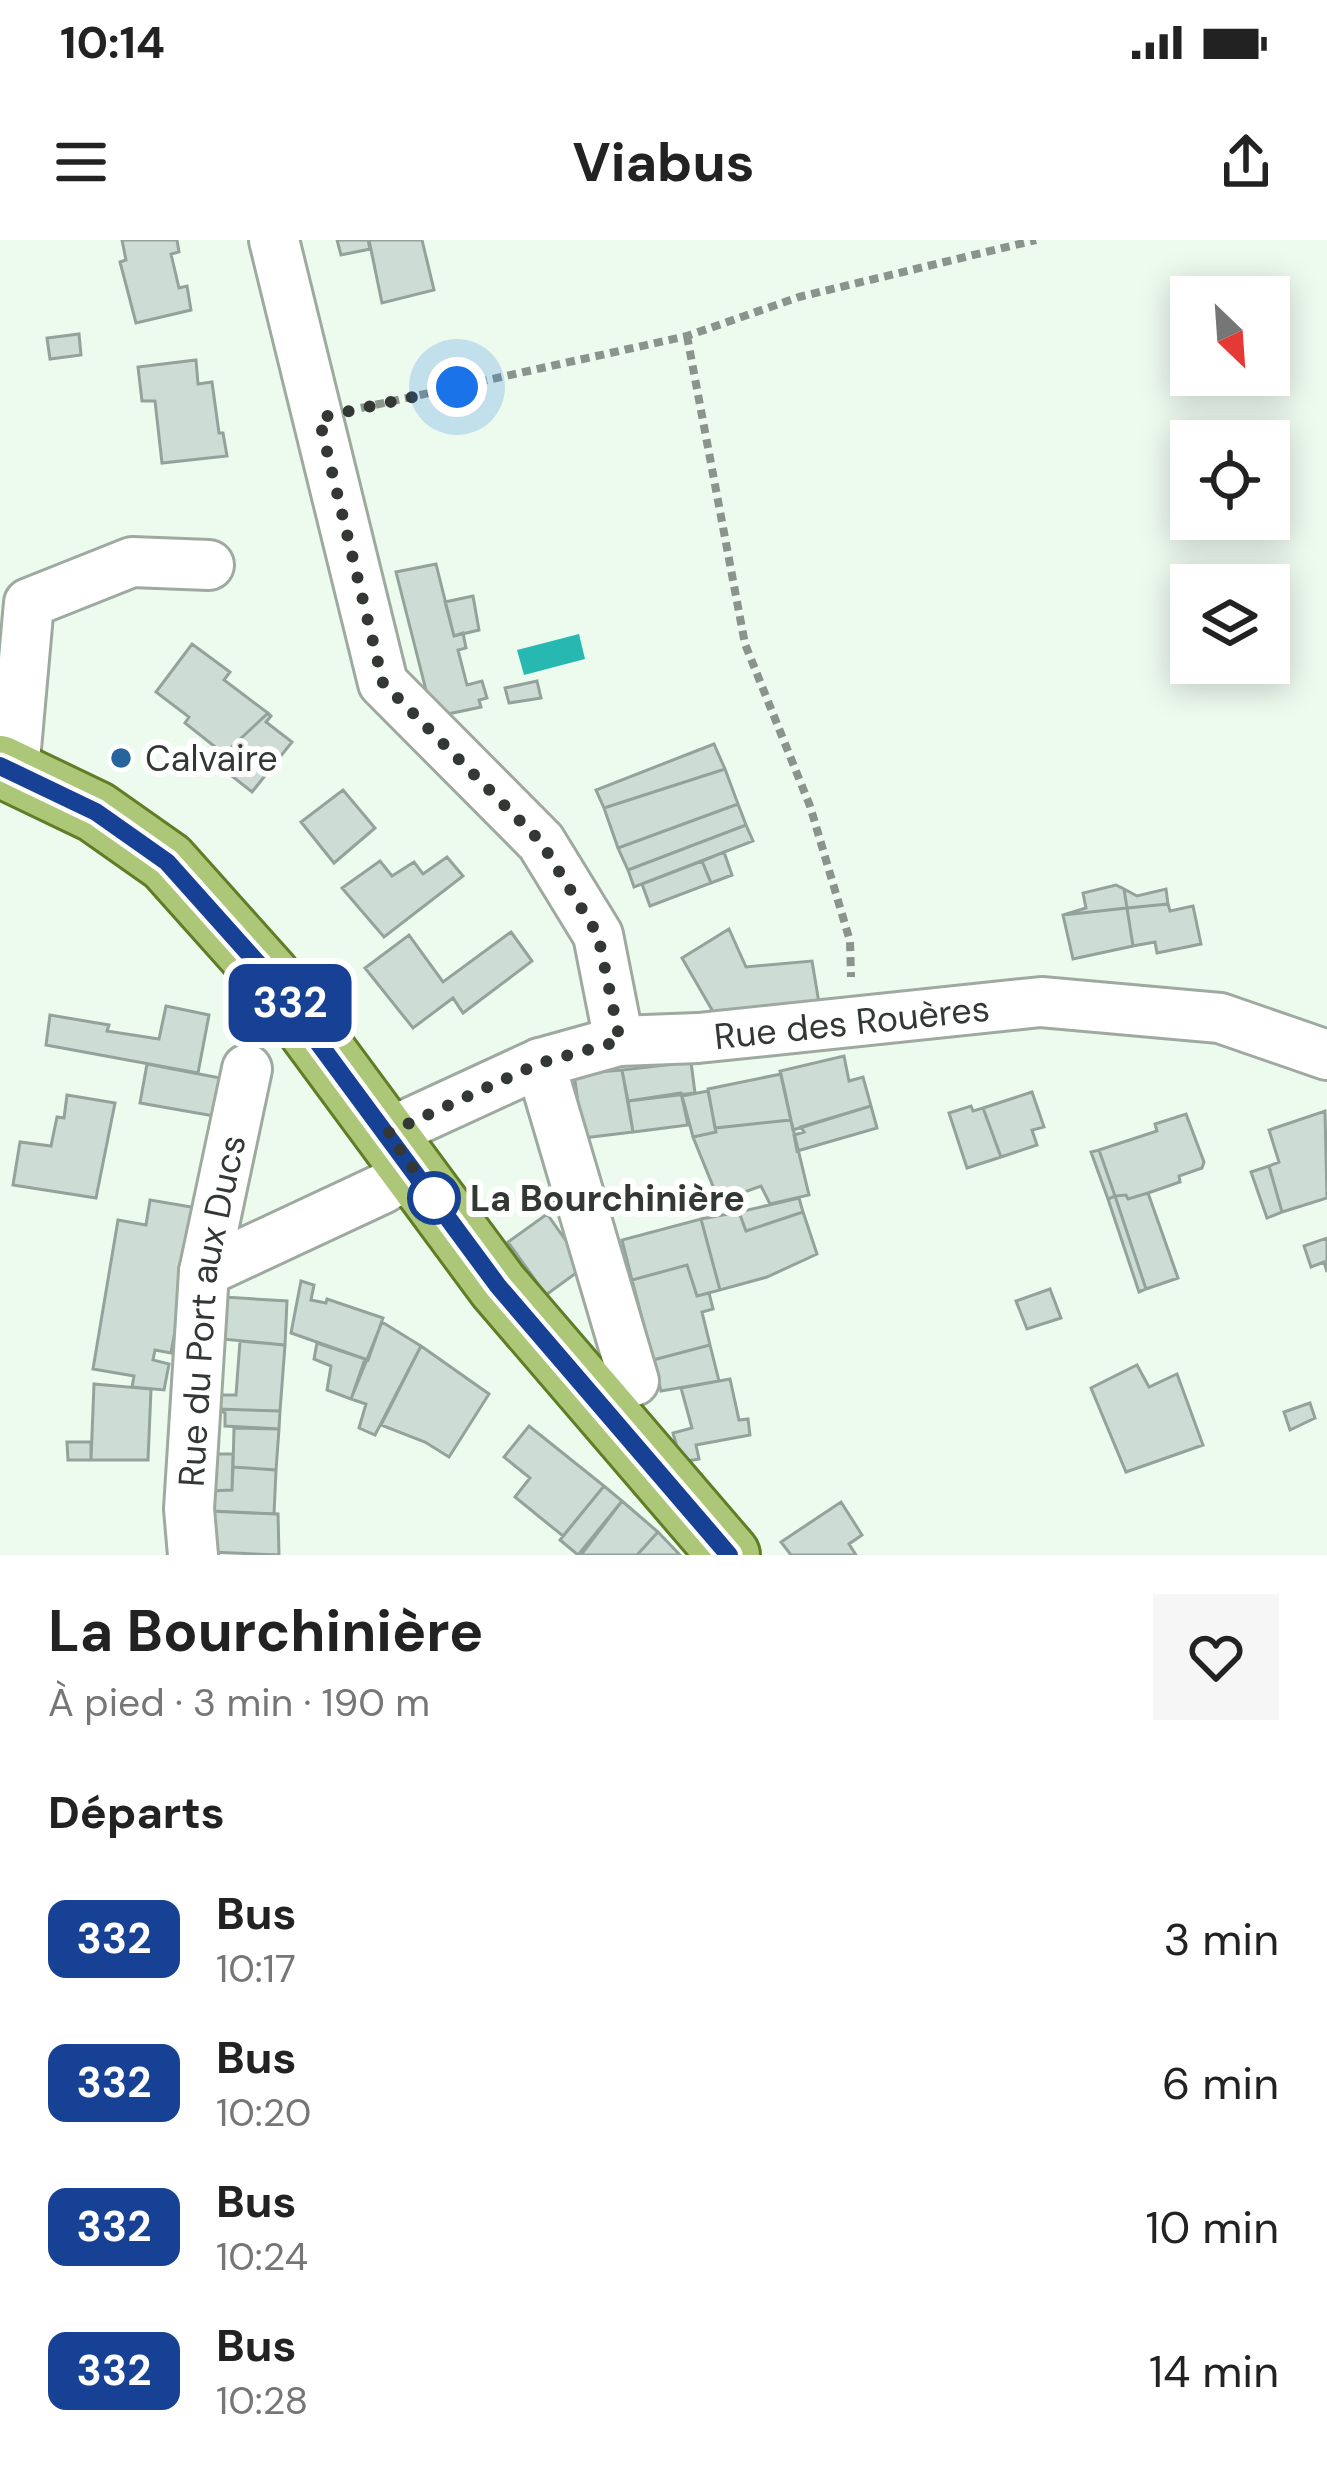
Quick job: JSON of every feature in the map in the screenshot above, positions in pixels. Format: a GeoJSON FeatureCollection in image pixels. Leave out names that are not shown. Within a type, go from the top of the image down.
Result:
{"type":"FeatureCollection","features":[{"type":"Feature","properties":{"kind":"main road"},"geometry":{"type":"LineString","coordinates":[[7,768],[96,812],[167,862],[269,976],[498,1286],[729,1555]]}},
{"type":"Feature","properties":{"kind":"street"},"geometry":{"type":"LineString","coordinates":[[274,240],[383,683],[541,842],[598,935],[620,1041]]}},
{"type":"Feature","properties":{"kind":"street"},"geometry":{"type":"LineString","coordinates":[[7,768],[29,602],[132,562],[209,565]]}},
{"type":"Feature","properties":{"kind":"street","name":"Rue des Rouères"},"geometry":{"type":"LineString","coordinates":[[204,1273],[382,1190],[400,1152],[540,1063],[620,1041],[698,1038],[1041,1002],[1220,1018],[1327,1055]]}},
{"type":"Feature","properties":{"kind":"street"},"geometry":{"type":"LineString","coordinates":[[540,1063],[634,1381]]}},
{"type":"Feature","properties":{"kind":"street","name":"Rue du Port aux Ducs"},"geometry":{"type":"LineString","coordinates":[[193,1555],[189,1509],[204,1273],[247,1069]]}},
{"type":"Feature","properties":{"kind":"path"},"geometry":{"type":"LineString","coordinates":[[319,418],[687,336],[799,296],[1036,240]]}},
{"type":"Feature","properties":{"kind":"path"},"geometry":{"type":"LineString","coordinates":[[687,336],[745,644],[811,806],[850,941],[852,1022]]}},
{"type":"Feature","properties":{"kind":"water"},"geometry":{"type":"Polygon","coordinates":[[[579,634],[585,659],[524,675],[517,650],[579,634]]]}},
{"type":"Feature","properties":{"kind":"building"},"geometry":{"type":"Polygon","coordinates":[[[122,240],[177,240],[179,252],[171,254],[179,288],[187,286],[191,310],[136,323],[120,262],[126,260],[122,240]]]}},
{"type":"Feature","properties":{"kind":"building"},"geometry":{"type":"Polygon","coordinates":[[[337,240],[368,240],[370,249],[341,255],[337,240]]]}},
{"type":"Feature","properties":{"kind":"building"},"geometry":{"type":"Polygon","coordinates":[[[369,240],[422,240],[434,290],[382,303],[369,240]]]}},
{"type":"Feature","properties":{"kind":"building"},"geometry":{"type":"Polygon","coordinates":[[[79,334],[81,355],[50,359],[47,338],[79,334]]]}},
{"type":"Feature","properties":{"kind":"building"},"geometry":{"type":"Polygon","coordinates":[[[196,360],[198,384],[212,382],[227,456],[162,463],[155,401],[142,401],[138,367],[196,360]]]}},
{"type":"Feature","properties":{"kind":"building"},"geometry":{"type":"Polygon","coordinates":[[[436,564],[454,636],[463,633],[466,648],[458,650],[467,685],[482,681],[487,698],[479,700],[481,707],[443,715],[429,702],[396,572],[436,564]]]}},
{"type":"Feature","properties":{"kind":"building"},"geometry":{"type":"Polygon","coordinates":[[[473,596],[479,630],[454,636],[445,602],[473,596]]]}},
{"type":"Feature","properties":{"kind":"building"},"geometry":{"type":"Polygon","coordinates":[[[192,644],[230,672],[224,680],[268,713],[224,754],[185,723],[189,717],[156,692],[192,644]]]}},
{"type":"Feature","properties":{"kind":"building"},"geometry":{"type":"Polygon","coordinates":[[[537,681],[541,698],[509,703],[505,688],[537,681]]]}},
{"type":"Feature","properties":{"kind":"building"},"geometry":{"type":"Polygon","coordinates":[[[268,713],[266,722],[292,742],[252,792],[228,773],[235,762],[224,754],[268,713]]]}},
{"type":"Feature","properties":{"kind":"building"},"geometry":{"type":"Polygon","coordinates":[[[714,744],[725,769],[604,808],[596,790],[714,744]]]}},
{"type":"Feature","properties":{"kind":"building"},"geometry":{"type":"Polygon","coordinates":[[[725,769],[738,804],[618,848],[604,808],[725,769]]]}},
{"type":"Feature","properties":{"kind":"building"},"geometry":{"type":"Polygon","coordinates":[[[343,790],[375,828],[334,863],[301,822],[343,790]]]}},
{"type":"Feature","properties":{"kind":"building"},"geometry":{"type":"Polygon","coordinates":[[[738,804],[746,825],[628,870],[618,848],[738,804]]]}},
{"type":"Feature","properties":{"kind":"building"},"geometry":{"type":"Polygon","coordinates":[[[746,825],[753,841],[634,887],[628,870],[746,825]]]}},
{"type":"Feature","properties":{"kind":"building"},"geometry":{"type":"Polygon","coordinates":[[[724,852],[732,875],[711,883],[702,861],[724,852]]]}},
{"type":"Feature","properties":{"kind":"building"},"geometry":{"type":"Polygon","coordinates":[[[447,857],[463,876],[384,937],[342,888],[380,861],[392,876],[414,862],[423,874],[447,857]]]}},
{"type":"Feature","properties":{"kind":"building"},"geometry":{"type":"Polygon","coordinates":[[[702,861],[711,883],[650,906],[642,884],[702,861]]]}},
{"type":"Feature","properties":{"kind":"building"},"geometry":{"type":"Polygon","coordinates":[[[1116,885],[1124,889],[1127,908],[1063,915],[1086,908],[1083,893],[1116,885]]]}},
{"type":"Feature","properties":{"kind":"building"},"geometry":{"type":"Polygon","coordinates":[[[1124,889],[1137,896],[1166,889],[1168,904],[1127,908],[1124,889]]]}},
{"type":"Feature","properties":{"kind":"building"},"geometry":{"type":"Polygon","coordinates":[[[1168,904],[1170,911],[1193,906],[1201,944],[1157,953],[1155,942],[1133,946],[1127,908],[1168,904]]]}},
{"type":"Feature","properties":{"kind":"building"},"geometry":{"type":"Polygon","coordinates":[[[1127,908],[1133,946],[1073,959],[1063,915],[1127,908]]]}},
{"type":"Feature","properties":{"kind":"building"},"geometry":{"type":"Polygon","coordinates":[[[729,929],[746,967],[812,961],[820,1009],[719,1022],[682,958],[729,929]]]}},
{"type":"Feature","properties":{"kind":"building"},"geometry":{"type":"Polygon","coordinates":[[[511,932],[532,961],[463,1013],[453,998],[413,1028],[365,968],[409,935],[443,982],[511,932]]]}},
{"type":"Feature","properties":{"kind":"building"},"geometry":{"type":"Polygon","coordinates":[[[166,1006],[209,1015],[198,1073],[46,1045],[50,1015],[159,1039],[166,1006]]]}},
{"type":"Feature","properties":{"kind":"building"},"geometry":{"type":"Polygon","coordinates":[[[844,1056],[849,1081],[863,1077],[871,1106],[793,1130],[780,1071],[844,1056]]]}},
{"type":"Feature","properties":{"kind":"building"},"geometry":{"type":"Polygon","coordinates":[[[691,1062],[695,1093],[628,1101],[622,1070],[691,1062]]]}},
{"type":"Feature","properties":{"kind":"building"},"geometry":{"type":"Polygon","coordinates":[[[147,1064],[220,1078],[214,1116],[140,1103],[147,1064]]]}},
{"type":"Feature","properties":{"kind":"building"},"geometry":{"type":"Polygon","coordinates":[[[622,1070],[633,1132],[583,1138],[574,1074],[622,1070]]]}},
{"type":"Feature","properties":{"kind":"building"},"geometry":{"type":"Polygon","coordinates":[[[781,1074],[791,1120],[715,1128],[708,1089],[781,1074]]]}},
{"type":"Feature","properties":{"kind":"building"},"geometry":{"type":"Polygon","coordinates":[[[708,1091],[716,1132],[693,1137],[682,1096],[708,1091]]]}},
{"type":"Feature","properties":{"kind":"building"},"geometry":{"type":"Polygon","coordinates":[[[1032,1092],[1044,1127],[1032,1130],[1037,1145],[1001,1157],[983,1108],[1032,1092]]]}},
{"type":"Feature","properties":{"kind":"building"},"geometry":{"type":"Polygon","coordinates":[[[681,1093],[688,1125],[633,1132],[628,1101],[681,1093]]]}},
{"type":"Feature","properties":{"kind":"building"},"geometry":{"type":"Polygon","coordinates":[[[67,1095],[115,1103],[96,1198],[13,1185],[20,1142],[51,1146],[57,1117],[64,1118],[67,1095]]]}},
{"type":"Feature","properties":{"kind":"building"},"geometry":{"type":"Polygon","coordinates":[[[871,1106],[877,1128],[797,1151],[794,1135],[804,1132],[801,1127],[871,1106]]]}},
{"type":"Feature","properties":{"kind":"building"},"geometry":{"type":"Polygon","coordinates":[[[971,1106],[973,1111],[983,1108],[1001,1157],[967,1168],[949,1113],[971,1106]]]}},
{"type":"Feature","properties":{"kind":"building"},"geometry":{"type":"Polygon","coordinates":[[[1325,1111],[1327,1198],[1282,1212],[1269,1166],[1279,1162],[1269,1130],[1325,1111]]]}},
{"type":"Feature","properties":{"kind":"building"},"geometry":{"type":"Polygon","coordinates":[[[1186,1114],[1204,1162],[1202,1168],[1148,1193],[1128,1199],[1115,1196],[1099,1150],[1157,1131],[1155,1124],[1186,1114]]]}},
{"type":"Feature","properties":{"kind":"building"},"geometry":{"type":"Polygon","coordinates":[[[791,1120],[809,1195],[770,1204],[761,1186],[719,1201],[693,1137],[716,1132],[715,1128],[791,1120]]]}},
{"type":"Feature","properties":{"kind":"building"},"geometry":{"type":"Polygon","coordinates":[[[1099,1150],[1115,1196],[1108,1199],[1091,1152],[1099,1150]]]}},
{"type":"Feature","properties":{"kind":"building"},"geometry":{"type":"Polygon","coordinates":[[[1269,1166],[1282,1212],[1267,1218],[1251,1172],[1269,1166]]]}},
{"type":"Feature","properties":{"kind":"building"},"geometry":{"type":"Polygon","coordinates":[[[1148,1193],[1178,1278],[1146,1289],[1115,1196],[1128,1199],[1148,1193]]]}},
{"type":"Feature","properties":{"kind":"building"},"geometry":{"type":"Polygon","coordinates":[[[1115,1196],[1146,1289],[1139,1292],[1108,1199],[1115,1196]]]}},
{"type":"Feature","properties":{"kind":"building"},"geometry":{"type":"Polygon","coordinates":[[[799,1198],[803,1212],[746,1231],[739,1212],[799,1198]]]}},
{"type":"Feature","properties":{"kind":"building"},"geometry":{"type":"Polygon","coordinates":[[[150,1200],[197,1208],[171,1353],[155,1350],[153,1360],[169,1364],[164,1390],[132,1387],[134,1376],[93,1369],[118,1220],[146,1225],[150,1200]]]}},
{"type":"Feature","properties":{"kind":"building"},"geometry":{"type":"Polygon","coordinates":[[[739,1212],[746,1231],[803,1212],[817,1254],[767,1277],[720,1290],[701,1219],[739,1212]]]}},
{"type":"Feature","properties":{"kind":"building"},"geometry":{"type":"Polygon","coordinates":[[[547,1214],[567,1242],[579,1235],[587,1265],[546,1295],[508,1242],[547,1214]]]}},
{"type":"Feature","properties":{"kind":"building"},"geometry":{"type":"Polygon","coordinates":[[[701,1219],[720,1290],[697,1296],[687,1265],[632,1280],[622,1240],[701,1219]]]}},
{"type":"Feature","properties":{"kind":"building"},"geometry":{"type":"Polygon","coordinates":[[[1327,1238],[1327,1272],[1324,1262],[1311,1267],[1304,1246],[1327,1238]]]}},
{"type":"Feature","properties":{"kind":"building"},"geometry":{"type":"Polygon","coordinates":[[[687,1265],[697,1296],[709,1293],[713,1309],[702,1312],[710,1345],[653,1360],[632,1280],[687,1265]]]}},
{"type":"Feature","properties":{"kind":"building"},"geometry":{"type":"Polygon","coordinates":[[[301,1281],[314,1285],[311,1300],[326,1303],[327,1299],[383,1318],[368,1360],[291,1333],[301,1281]]]}},
{"type":"Feature","properties":{"kind":"building"},"geometry":{"type":"Polygon","coordinates":[[[1050,1289],[1061,1318],[1027,1329],[1016,1301],[1050,1289]]]}},
{"type":"Feature","properties":{"kind":"building"},"geometry":{"type":"Polygon","coordinates":[[[224,1297],[287,1301],[285,1345],[222,1339],[224,1297]]]}},
{"type":"Feature","properties":{"kind":"building"},"geometry":{"type":"Polygon","coordinates":[[[382,1322],[421,1346],[375,1435],[359,1428],[366,1404],[351,1399],[382,1322]]]}},
{"type":"Feature","properties":{"kind":"building"},"geometry":{"type":"Polygon","coordinates":[[[240,1341],[285,1345],[280,1411],[217,1409],[218,1395],[236,1395],[240,1341]]]}},
{"type":"Feature","properties":{"kind":"building"},"geometry":{"type":"Polygon","coordinates":[[[317,1343],[365,1359],[351,1399],[327,1390],[331,1366],[314,1359],[317,1343]]]}},
{"type":"Feature","properties":{"kind":"building"},"geometry":{"type":"Polygon","coordinates":[[[710,1345],[719,1381],[661,1391],[653,1360],[710,1345]]]}},
{"type":"Feature","properties":{"kind":"building"},"geometry":{"type":"Polygon","coordinates":[[[421,1346],[489,1394],[449,1457],[381,1425],[421,1346]]]}},
{"type":"Feature","properties":{"kind":"building"},"geometry":{"type":"Polygon","coordinates":[[[1137,1365],[1149,1387],[1177,1374],[1203,1445],[1126,1472],[1091,1388],[1137,1365]]]}},
{"type":"Feature","properties":{"kind":"building"},"geometry":{"type":"Polygon","coordinates":[[[730,1379],[739,1420],[748,1419],[750,1435],[696,1445],[699,1459],[681,1462],[673,1433],[692,1428],[681,1388],[730,1379]]]}},
{"type":"Feature","properties":{"kind":"building"},"geometry":{"type":"Polygon","coordinates":[[[94,1384],[151,1389],[148,1460],[91,1460],[94,1384]]]}},
{"type":"Feature","properties":{"kind":"building"},"geometry":{"type":"Polygon","coordinates":[[[1310,1403],[1315,1418],[1290,1430],[1284,1412],[1310,1403]]]}},
{"type":"Feature","properties":{"kind":"building"},"geometry":{"type":"Polygon","coordinates":[[[217,1409],[280,1411],[279,1429],[225,1426],[225,1413],[217,1409]]]}},
{"type":"Feature","properties":{"kind":"building"},"geometry":{"type":"Polygon","coordinates":[[[529,1426],[604,1486],[563,1536],[515,1497],[530,1478],[504,1457],[529,1426]]]}},
{"type":"Feature","properties":{"kind":"building"},"geometry":{"type":"Polygon","coordinates":[[[234,1428],[279,1429],[276,1470],[233,1467],[234,1428]]]}},
{"type":"Feature","properties":{"kind":"building"},"geometry":{"type":"Polygon","coordinates":[[[67,1442],[91,1442],[91,1460],[68,1460],[67,1442]]]}},
{"type":"Feature","properties":{"kind":"building"},"geometry":{"type":"Polygon","coordinates":[[[207,1454],[233,1454],[232,1490],[209,1491],[207,1454]]]}},
{"type":"Feature","properties":{"kind":"building"},"geometry":{"type":"Polygon","coordinates":[[[233,1467],[276,1470],[274,1514],[209,1511],[209,1491],[232,1490],[233,1467]]]}},
{"type":"Feature","properties":{"kind":"building"},"geometry":{"type":"Polygon","coordinates":[[[604,1486],[622,1501],[578,1555],[560,1540],[604,1486]]]}},
{"type":"Feature","properties":{"kind":"building"},"geometry":{"type":"Polygon","coordinates":[[[622,1501],[658,1532],[637,1555],[581,1555],[622,1501]]]}},
{"type":"Feature","properties":{"kind":"building"},"geometry":{"type":"Polygon","coordinates":[[[841,1502],[862,1535],[849,1544],[856,1555],[791,1555],[781,1542],[841,1502]]]}},
{"type":"Feature","properties":{"kind":"building"},"geometry":{"type":"Polygon","coordinates":[[[212,1511],[278,1514],[279,1555],[211,1552],[212,1511]]]}},
{"type":"Feature","properties":{"kind":"building"},"geometry":{"type":"Polygon","coordinates":[[[658,1532],[680,1555],[637,1555],[658,1532]]]}},
{"type":"Feature","properties":{"kind":"bus line","name":"332"},"geometry":{"type":"LineString","coordinates":[[0,766],[96,812],[167,862],[269,976],[498,1286],[729,1555]]}},
{"type":"Feature","properties":{"kind":"place","name":"Calvaire"},"geometry":{"type":"Point","coordinates":[121,758]}},
{"type":"Feature","properties":{"kind":"place","name":"La Bourchinière"},"geometry":{"type":"Point","coordinates":[434,1198]}},
{"type":"Feature","properties":{"kind":"route"},"geometry":{"type":"LineString","coordinates":[[434,1198],[442,1209],[388,1133],[540,1063],[620,1041],[598,935],[541,842],[383,683],[368,634],[319,418],[457,387]]}}]}
